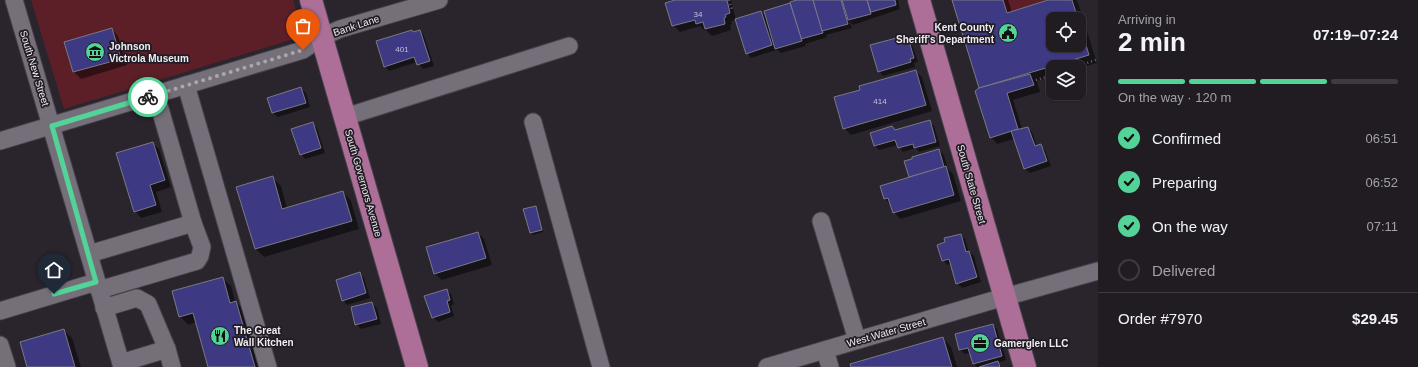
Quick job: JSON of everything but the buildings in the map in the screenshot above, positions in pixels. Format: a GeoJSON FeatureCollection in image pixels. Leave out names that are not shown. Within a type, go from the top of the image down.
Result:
{"type":"FeatureCollection","features":[{"type":"Feature","properties":{"kind":"main road","name":"South Governors Avenue"},"geometry":{"type":"LineString","coordinates":[[311,0],[417,367]]}},
{"type":"Feature","properties":{"kind":"main road","name":"South State Street"},"geometry":{"type":"LineString","coordinates":[[919,0],[1025,367]]}},
{"type":"Feature","properties":{"kind":"street","name":"South New Street"},"geometry":{"type":"LineString","coordinates":[[14,0],[121,365]]}},
{"type":"Feature","properties":{"kind":"street","name":"Bank Lane"},"geometry":{"type":"LineString","coordinates":[[0,141],[303,50],[322,37],[340,29],[439,0]]}},
{"type":"Feature","properties":{"kind":"street"},"geometry":{"type":"LineString","coordinates":[[345,117],[569,46]]}},
{"type":"Feature","properties":{"kind":"street"},"geometry":{"type":"LineString","coordinates":[[186,86],[268,367]]}},
{"type":"Feature","properties":{"kind":"street"},"geometry":{"type":"LineString","coordinates":[[0,311],[197,261],[202,248],[156,95]]}},
{"type":"Feature","properties":{"kind":"street"},"geometry":{"type":"LineString","coordinates":[[533,122],[601,367]]}},
{"type":"Feature","properties":{"kind":"street"},"geometry":{"type":"LineString","coordinates":[[821,221],[857,340]]}},
{"type":"Feature","properties":{"kind":"street"},"geometry":{"type":"LineString","coordinates":[[88,254],[194,223]]}},
{"type":"Feature","properties":{"kind":"street","name":"West Water Street"},"geometry":{"type":"LineString","coordinates":[[767,367],[1004,297],[1098,271]]}},
{"type":"Feature","properties":{"kind":"street"},"geometry":{"type":"LineString","coordinates":[[104,308],[137,298],[148,304],[167,349],[172,367]]}},
{"type":"Feature","properties":{"kind":"street"},"geometry":{"type":"LineString","coordinates":[[0,345],[6,367]]}},
{"type":"Feature","properties":{"kind":"street"},"geometry":{"type":"LineString","coordinates":[[121,365],[167,349]]}},
{"type":"Feature","properties":{"kind":"street"},"geometry":{"type":"LineString","coordinates":[[825,350],[830,367]]}},
{"type":"Feature","properties":{"kind":"path"},"geometry":{"type":"LineString","coordinates":[[729,0],[732,9]]}},
{"type":"Feature","properties":{"kind":"path"},"geometry":{"type":"LineString","coordinates":[[1086,63],[1098,59]]}},
{"type":"Feature","properties":{"kind":"path"},"geometry":{"type":"LineString","coordinates":[[1036,80],[1046,77]]}},
{"type":"Feature","properties":{"kind":"shaded area"},"geometry":{"type":"Polygon","coordinates":[[[31,0],[293,0],[304,36],[64,109],[31,0]]]}},
{"type":"Feature","properties":{"kind":"shaded area"},"geometry":{"type":"Polygon","coordinates":[[[1003,0],[1046,0],[1007,13],[1003,0]]]}},
{"type":"Feature","properties":{"kind":"way so far"},"geometry":{"type":"LineString","coordinates":[[148,97],[303,50]]}},
{"type":"Feature","properties":{"kind":"place","name":"Kent County Sheriff's Department"},"geometry":{"type":"Point","coordinates":[1008,33]}},
{"type":"Feature","properties":{"kind":"place","name":"Johnson Victrola Museum"},"geometry":{"type":"Point","coordinates":[95,52]}},
{"type":"Feature","properties":{"kind":"place","name":"The Great Wall Kitchen"},"geometry":{"type":"Point","coordinates":[220,336]}},
{"type":"Feature","properties":{"kind":"place","name":"Gamerglen LLC"},"geometry":{"type":"Point","coordinates":[980,343]}},
{"type":"Feature","properties":{"kind":"route"},"geometry":{"type":"LineString","coordinates":[[54,294],[96,282],[52,126],[148,97]]}}]}
